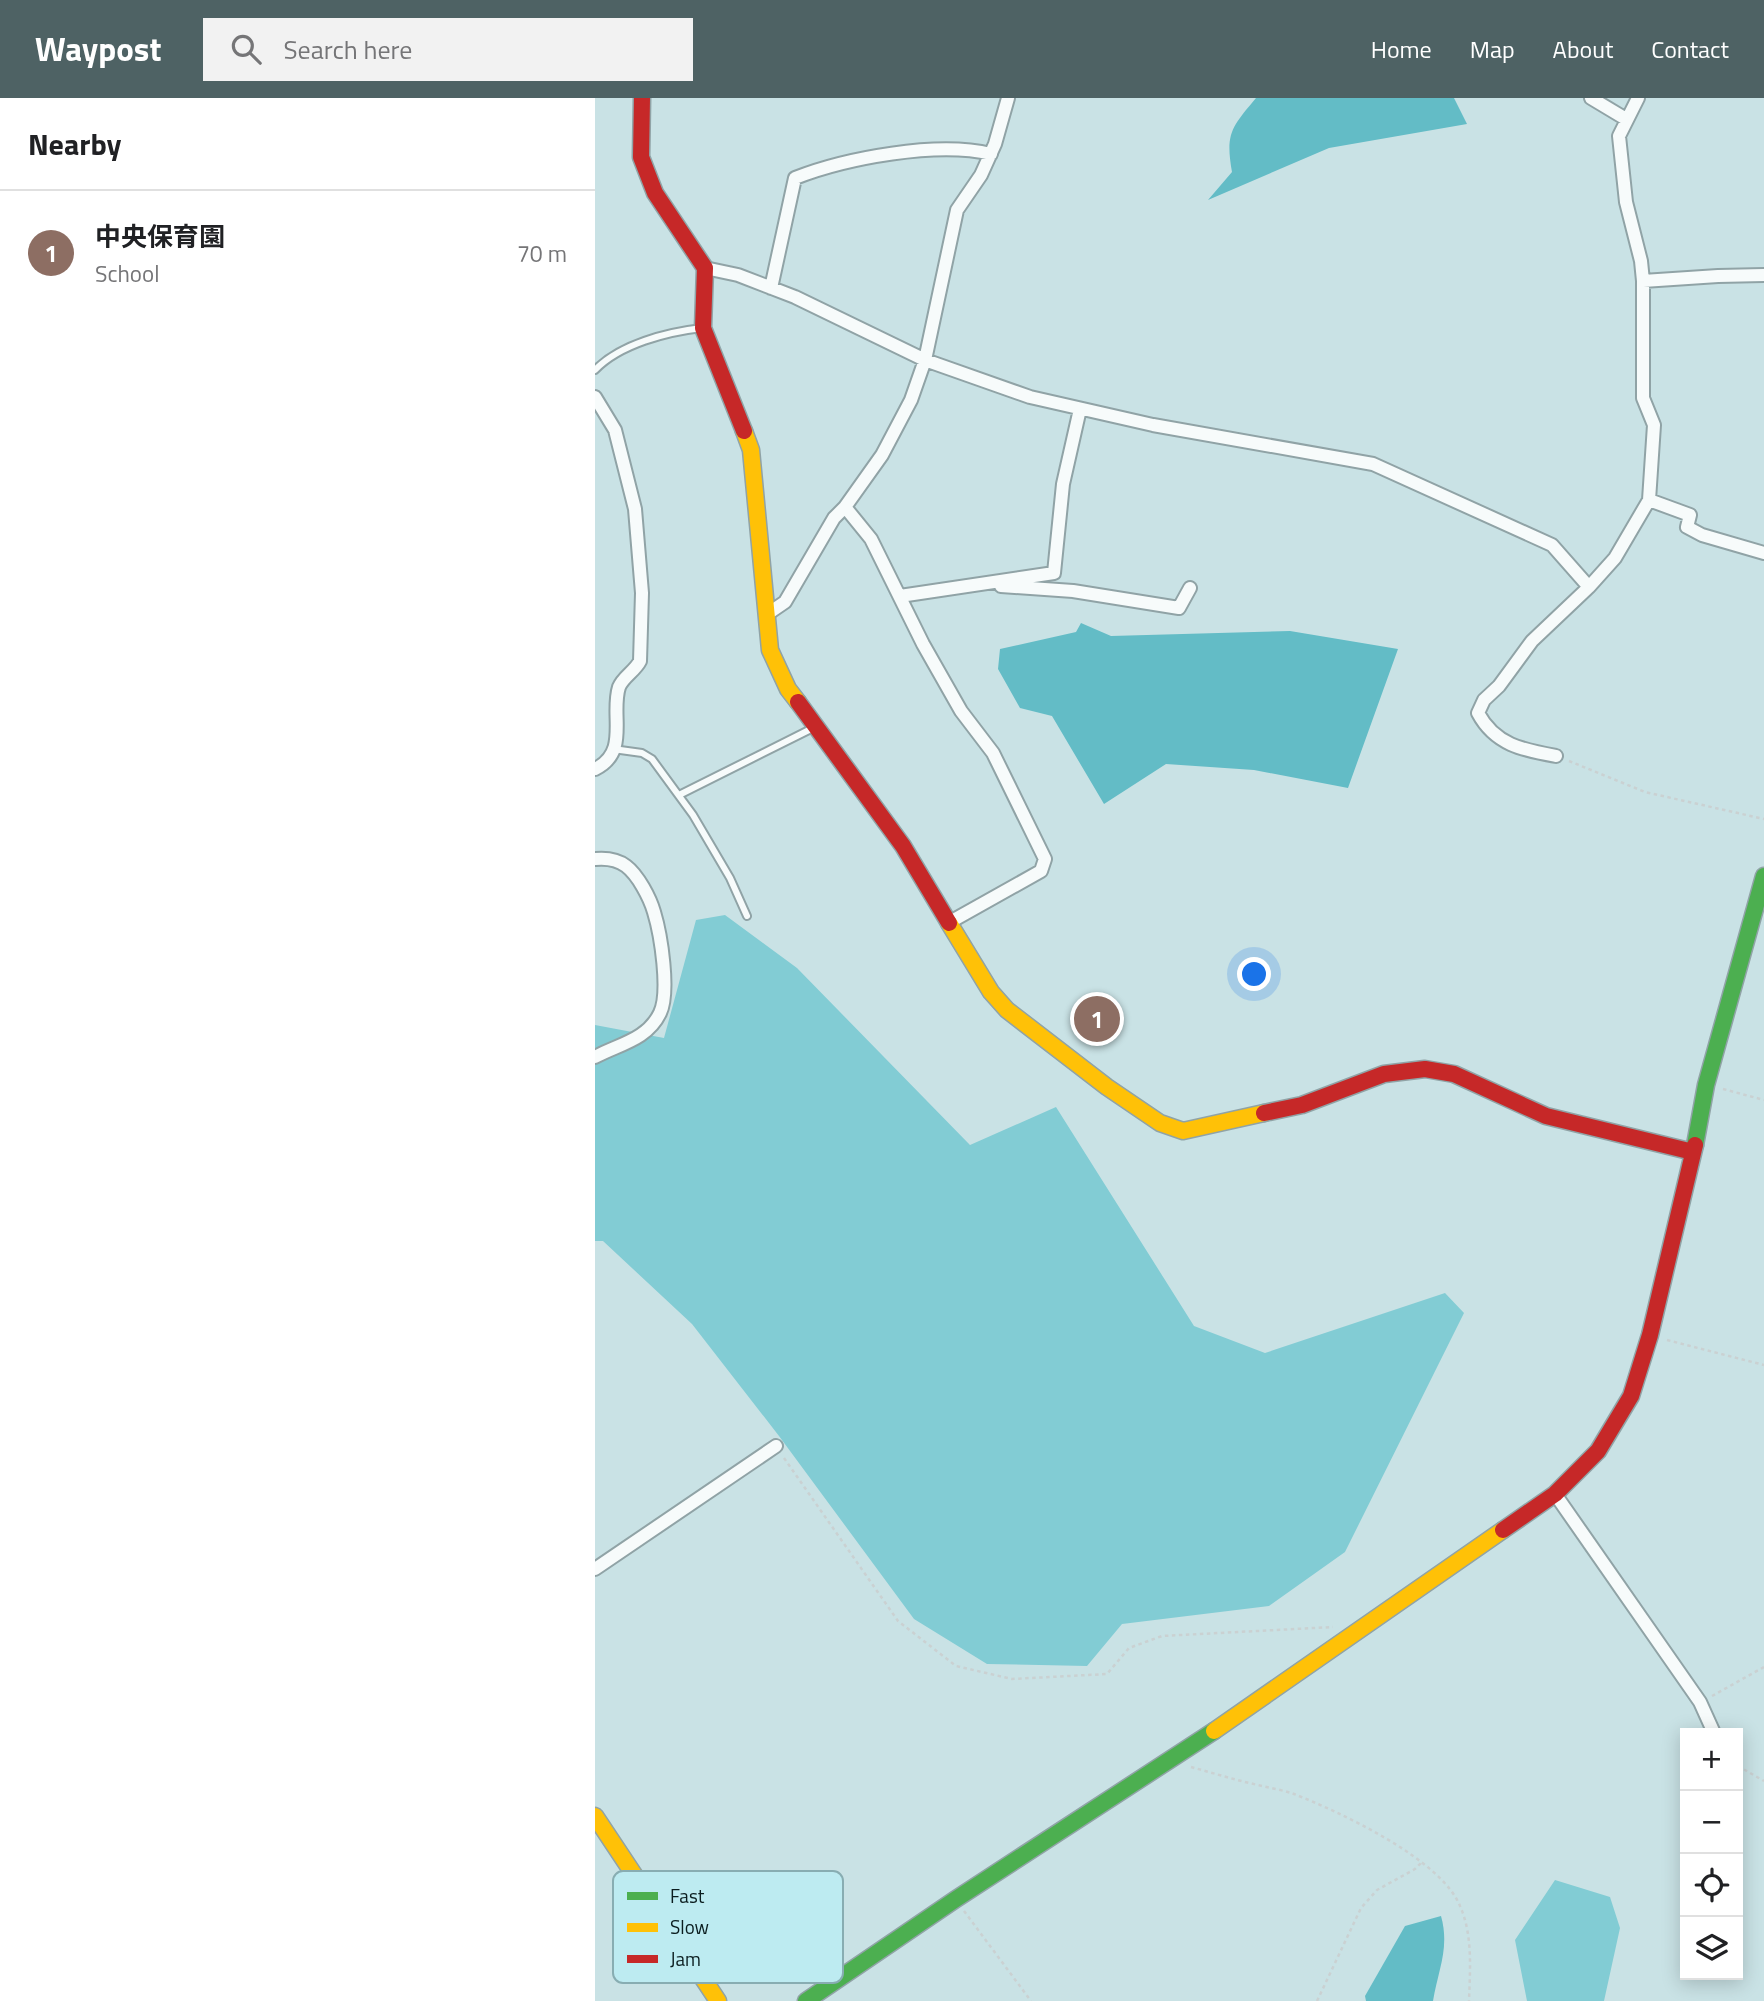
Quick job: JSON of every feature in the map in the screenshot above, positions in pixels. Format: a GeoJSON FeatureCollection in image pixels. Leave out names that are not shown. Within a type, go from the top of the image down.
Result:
{"type":"FeatureCollection","features":[{"type":"Feature","properties":{"kind":"street"},"geometry":{"type":"LineString","coordinates":[[642,98],[641,157],[655,194],[705,268],[703,328],[751,450],[770,650],[788,689],[903,846],[991,992],[1007,1010],[1128,1102],[1160,1123],[1183,1131],[1302,1105],[1384,1074],[1425,1069],[1454,1074],[1546,1116],[1693,1152]]}},
{"type":"Feature","properties":{"kind":"street"},"geometry":{"type":"LineString","coordinates":[[766,615],[785,602],[834,518],[845,507],[888,444],[911,400],[925,360],[957,210],[981,175],[991,154],[1008,98]]}},
{"type":"Feature","properties":{"kind":"street"},"geometry":{"type":"LineString","coordinates":[[1591,98],[1626,119]]}},
{"type":"Feature","properties":{"kind":"street"},"geometry":{"type":"LineString","coordinates":[[1556,756],[1516,748],[1494,736],[1478,713],[1484,700],[1499,686],[1532,641],[1589,587],[1615,558],[1649,500],[1654,425],[1643,398],[1643,281],[1641,261],[1626,202],[1619,136],[1638,98]]}},
{"type":"Feature","properties":{"kind":"street"},"geometry":{"type":"LineString","coordinates":[[771,288],[795,178],[825,166],[929,149],[971,149],[991,154]]}},
{"type":"Feature","properties":{"kind":"street"},"geometry":{"type":"LineString","coordinates":[[705,268],[738,275],[771,288],[925,360],[1030,397],[1153,425],[1373,464],[1552,545],[1589,587]]}},
{"type":"Feature","properties":{"kind":"street"},"geometry":{"type":"LineString","coordinates":[[1643,281],[1718,275],[1764,275]]}},
{"type":"Feature","properties":{"kind":"street"},"geometry":{"type":"LineString","coordinates":[[595,397],[615,430],[635,509],[642,593],[640,661],[618,690],[618,730],[613,749],[604,765],[595,769]]}},
{"type":"Feature","properties":{"kind":"street"},"geometry":{"type":"LineString","coordinates":[[900,596],[1054,573],[1063,484],[1080,409]]}},
{"type":"Feature","properties":{"kind":"street"},"geometry":{"type":"LineString","coordinates":[[1649,500],[1690,514],[1687,527],[1702,535],[1764,553]]}},
{"type":"Feature","properties":{"kind":"street"},"geometry":{"type":"LineString","coordinates":[[845,507],[871,539],[923,644],[961,710],[993,753],[1045,859],[1041,871],[950,922]]}},
{"type":"Feature","properties":{"kind":"street"},"geometry":{"type":"LineString","coordinates":[[986,583],[1012,588],[1073,591],[1179,608],[1190,588]]}},
{"type":"Feature","properties":{"kind":"street"},"geometry":{"type":"LineString","coordinates":[[595,859],[609,859],[626,866],[639,882],[654,910],[666,985],[661,1012],[645,1032],[639,1038],[595,1057]]}},
{"type":"Feature","properties":{"kind":"street"},"geometry":{"type":"LineString","coordinates":[[843,1976],[956,1899],[1171,1761],[1555,1494],[1598,1451],[1631,1396],[1650,1335],[1706,1085],[1764,876]]}},
{"type":"Feature","properties":{"kind":"street"},"geometry":{"type":"LineString","coordinates":[[595,1569],[776,1446]]}},
{"type":"Feature","properties":{"kind":"street"},"geometry":{"type":"LineString","coordinates":[[1555,1494],[1700,1702],[1712,1728]]}},
{"type":"Feature","properties":{"kind":"street"},"geometry":{"type":"LineString","coordinates":[[595,1816],[632,1871]]}},
{"type":"Feature","properties":{"kind":"street"},"geometry":{"type":"LineString","coordinates":[[706,1983],[718,2001]]}},
{"type":"Feature","properties":{"kind":"street"},"geometry":{"type":"LineString","coordinates":[[806,2001],[832,1983]]}},
{"type":"Feature","properties":{"kind":"lane"},"geometry":{"type":"LineString","coordinates":[[595,370],[606,359],[654,336],[703,328]]}},
{"type":"Feature","properties":{"kind":"lane"},"geometry":{"type":"LineString","coordinates":[[679,795],[816,726]]}},
{"type":"Feature","properties":{"kind":"lane"},"geometry":{"type":"LineString","coordinates":[[613,749],[642,753],[652,759],[693,815],[730,878],[747,916]]}},
{"type":"Feature","properties":{"kind":"path"},"geometry":{"type":"LineString","coordinates":[[1556,756],[1645,792],[1764,820]]}},
{"type":"Feature","properties":{"kind":"path"},"geometry":{"type":"LineString","coordinates":[[1706,1085],[1764,1100]]}},
{"type":"Feature","properties":{"kind":"path"},"geometry":{"type":"LineString","coordinates":[[1650,1335],[1764,1365]]}},
{"type":"Feature","properties":{"kind":"path"},"geometry":{"type":"LineString","coordinates":[[776,1446],[898,1620],[956,1666],[1012,1679],[1107,1674],[1129,1648],[1162,1636],[1366,1625]]}},
{"type":"Feature","properties":{"kind":"path"},"geometry":{"type":"LineString","coordinates":[[1700,1702],[1764,1668]]}},
{"type":"Feature","properties":{"kind":"path"},"geometry":{"type":"LineString","coordinates":[[1171,1761],[1293,1793],[1362,1825],[1437,1873],[1460,1905],[1467,1930],[1471,1961],[1469,2001]]}},
{"type":"Feature","properties":{"kind":"path"},"geometry":{"type":"LineString","coordinates":[[1743,1769],[1764,1781]]}},
{"type":"Feature","properties":{"kind":"path"},"geometry":{"type":"LineString","coordinates":[[1317,2001],[1361,1908],[1369,1897],[1421,1863]]}},
{"type":"Feature","properties":{"kind":"path"},"geometry":{"type":"LineString","coordinates":[[956,1899],[1031,2001]]}},
{"type":"Feature","properties":{"kind":"shaded area"},"geometry":{"type":"Polygon","coordinates":[[[1256,98],[1454,98],[1467,124],[1329,148],[1208,200],[1232,172],[1229,148],[1232,131],[1256,98]]]}},
{"type":"Feature","properties":{"kind":"shaded area"},"geometry":{"type":"Polygon","coordinates":[[[1081,623],[1111,636],[1290,631],[1398,649],[1348,788],[1254,770],[1166,764],[1104,804],[1052,716],[1020,708],[998,669],[1000,649],[1076,632],[1081,623]]]}},
{"type":"Feature","properties":{"kind":"shaded area"},"geometry":{"type":"Polygon","coordinates":[[[725,915],[797,968],[970,1145],[1056,1107],[1194,1326],[1265,1353],[1445,1293],[1464,1313],[1345,1552],[1269,1606],[1122,1624],[1087,1666],[987,1664],[914,1619],[779,1436],[692,1324],[603,1241],[595,1241],[595,1025],[664,1038],[696,920],[725,915]]]}},
{"type":"Feature","properties":{"kind":"shaded area"},"geometry":{"type":"Polygon","coordinates":[[[1555,1880],[1610,1897],[1620,1928],[1604,2001],[1527,2001],[1515,1940],[1555,1880]]]}},
{"type":"Feature","properties":{"kind":"shaded area"},"geometry":{"type":"Polygon","coordinates":[[[1441,1916],[1444,1949],[1433,2001],[1366,2001],[1365,1996],[1405,1926],[1441,1916]]]}},
{"type":"Feature","properties":{"kind":"traffic: fast"},"geometry":{"type":"LineString","coordinates":[[1695,1145],[1706,1085],[1764,876]]}},
{"type":"Feature","properties":{"kind":"traffic: fast"},"geometry":{"type":"LineString","coordinates":[[843,1976],[1214,1731]]}},
{"type":"Feature","properties":{"kind":"traffic: fast"},"geometry":{"type":"LineString","coordinates":[[806,2001],[832,1983]]}},
{"type":"Feature","properties":{"kind":"traffic: slow"},"geometry":{"type":"LineString","coordinates":[[744,431],[751,450],[770,650],[788,689],[798,702]]}},
{"type":"Feature","properties":{"kind":"traffic: slow"},"geometry":{"type":"LineString","coordinates":[[949,923],[991,992],[1007,1010],[1107,1087],[1160,1123],[1183,1131],[1264,1113]]}},
{"type":"Feature","properties":{"kind":"traffic: slow"},"geometry":{"type":"LineString","coordinates":[[1214,1731],[1503,1530]]}},
{"type":"Feature","properties":{"kind":"traffic: slow"},"geometry":{"type":"LineString","coordinates":[[595,1816],[632,1871]]}},
{"type":"Feature","properties":{"kind":"traffic: slow"},"geometry":{"type":"LineString","coordinates":[[706,1983],[718,2001]]}},
{"type":"Feature","properties":{"kind":"traffic: jam"},"geometry":{"type":"LineString","coordinates":[[642,98],[641,157],[655,193],[705,268],[703,328],[744,431]]}},
{"type":"Feature","properties":{"kind":"traffic: jam"},"geometry":{"type":"LineString","coordinates":[[798,702],[903,846],[949,923]]}},
{"type":"Feature","properties":{"kind":"traffic: jam"},"geometry":{"type":"LineString","coordinates":[[1264,1113],[1302,1105],[1384,1074],[1425,1069],[1454,1074],[1546,1116],[1693,1152]]}},
{"type":"Feature","properties":{"kind":"traffic: jam"},"geometry":{"type":"LineString","coordinates":[[1503,1530],[1555,1494],[1598,1451],[1631,1396],[1650,1335],[1695,1145]]}},
{"type":"Feature","properties":{"kind":"place","name":"中央保育園"},"geometry":{"type":"Point","coordinates":[1097,1019]}}]}
